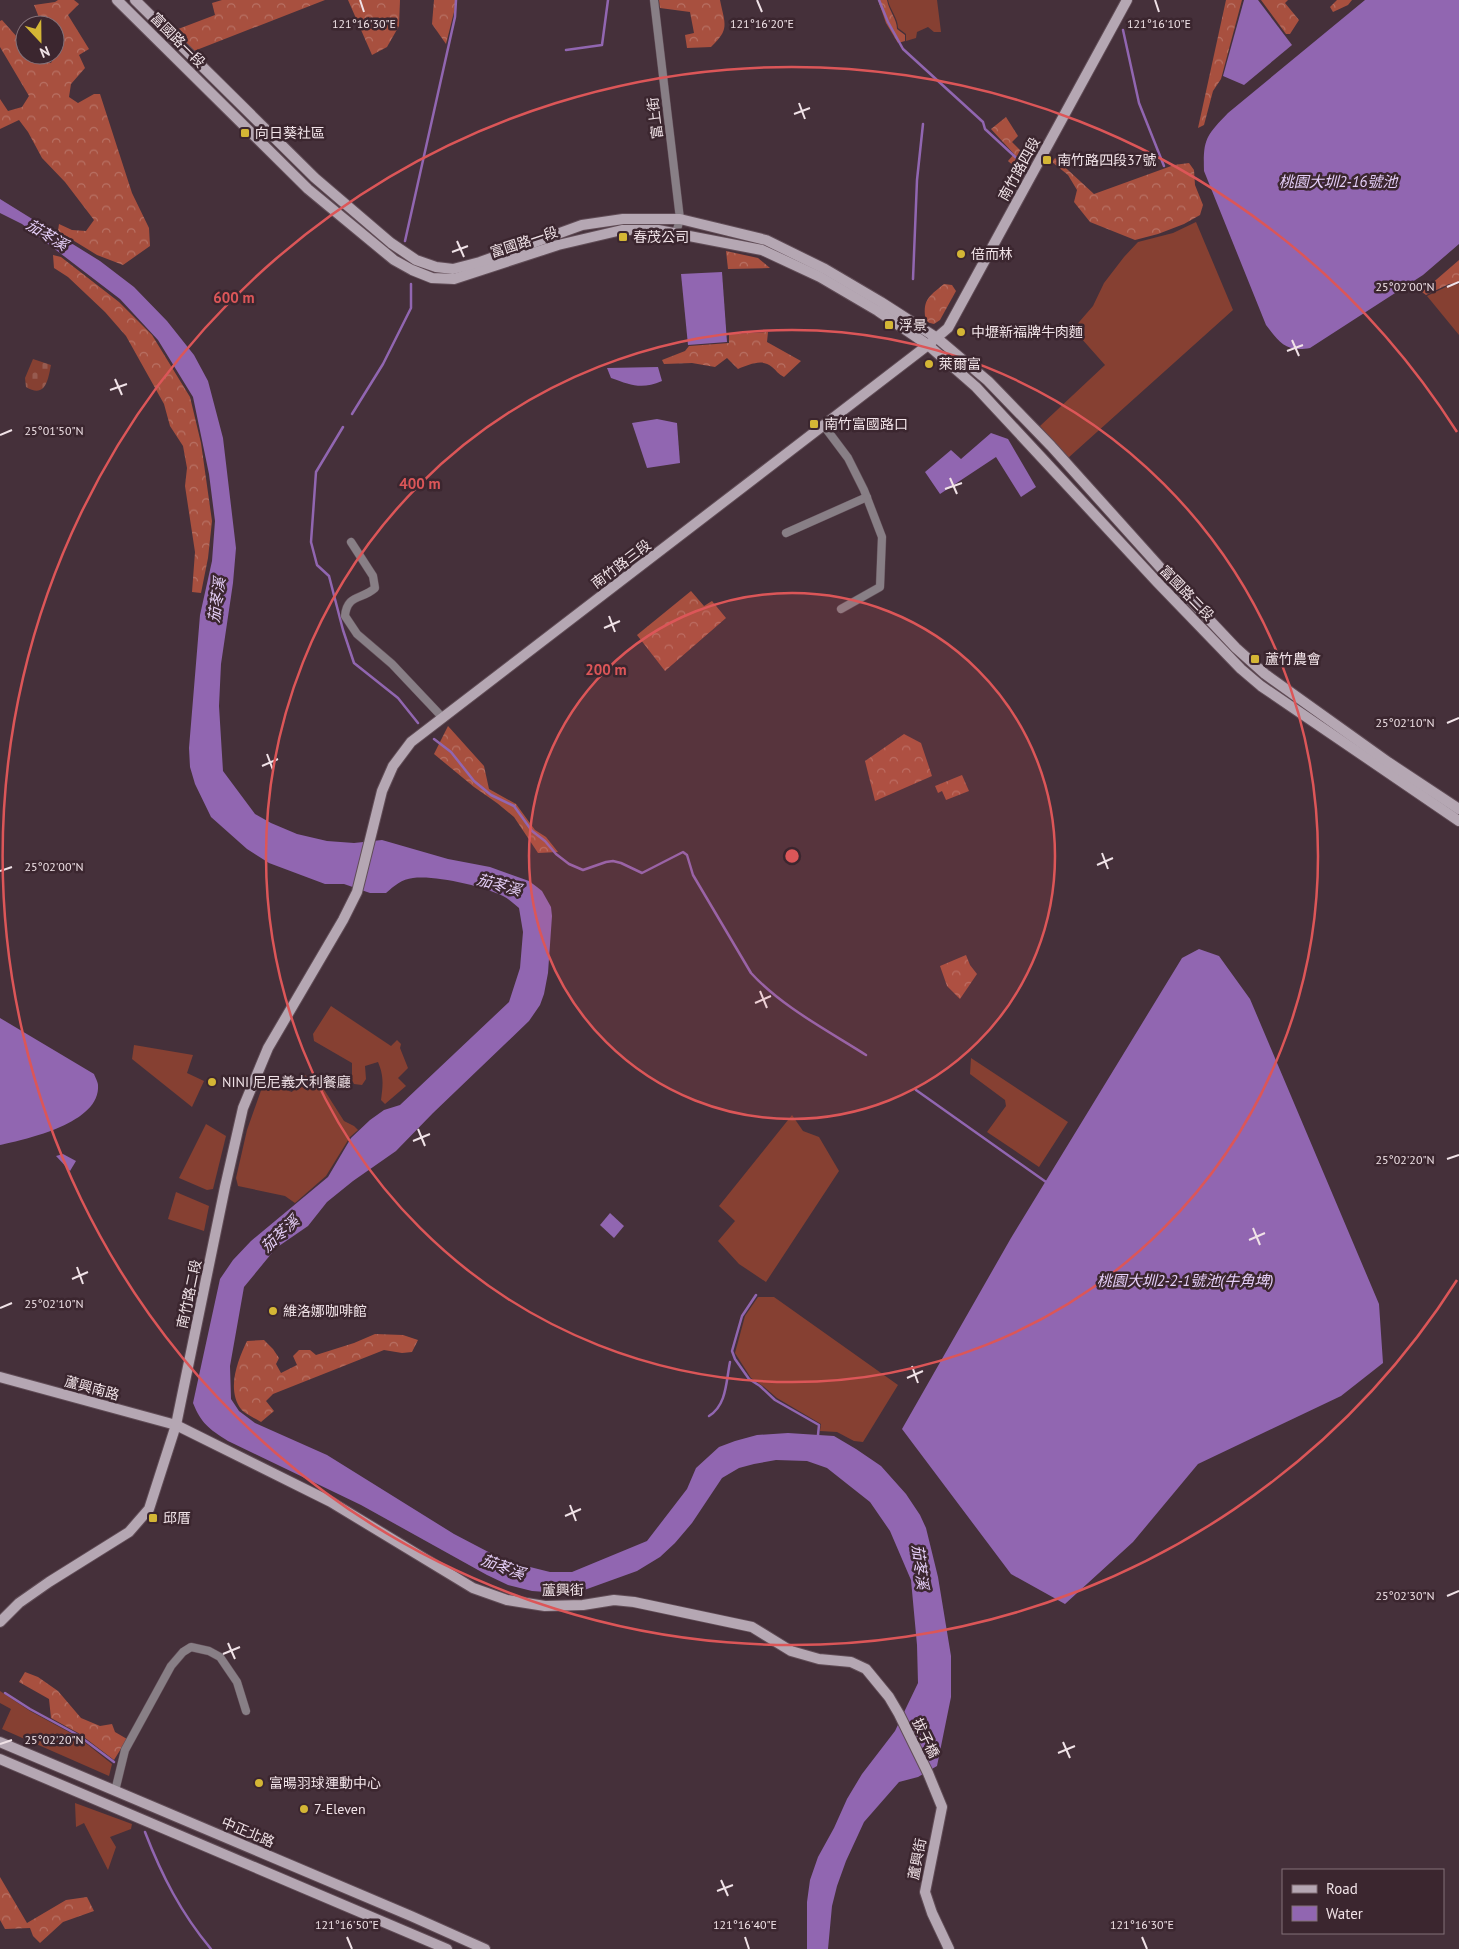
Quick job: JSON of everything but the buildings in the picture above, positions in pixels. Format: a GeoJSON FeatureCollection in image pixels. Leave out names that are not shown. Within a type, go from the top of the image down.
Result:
{"type":"FeatureCollection","features":[{"type":"Feature","properties":{"kind":"street","name":"富國路一段"},"geometry":{"type":"LineString","coordinates":[[117,0],[308,189],[394,260],[412,270],[432,278],[454,279],[585,238],[622,230],[658,230],[762,250],[820,277],[878,311],[928,345]]}},
{"type":"Feature","properties":{"kind":"street","name":"富國路一段"},"geometry":{"type":"LineString","coordinates":[[135,0],[315,178],[391,243],[416,260],[436,267],[453,269],[480,262],[582,225],[623,219],[680,219],[766,240],[824,269],[937,338]]}},
{"type":"Feature","properties":{"kind":"street","name":"富上街"},"geometry":{"type":"LineString","coordinates":[[654,0],[680,219],[676,233]]}},
{"type":"Feature","properties":{"kind":"street","name":"南竹路四段"},"geometry":{"type":"LineString","coordinates":[[928,345],[948,328],[1127,0]]}},
{"type":"Feature","properties":{"kind":"street","name":"富國路二段"},"geometry":{"type":"LineString","coordinates":[[937,338],[988,381],[1051,446],[1167,575],[1236,648],[1265,674],[1388,762],[1459,808]]}},
{"type":"Feature","properties":{"kind":"street","name":"富國路二段"},"geometry":{"type":"LineString","coordinates":[[928,345],[976,386],[1146,570],[1241,669],[1261,686],[1459,821]]}},
{"type":"Feature","properties":{"kind":"street","name":"南竹路三段"},"geometry":{"type":"LineString","coordinates":[[343,920],[357,892],[382,791],[393,766],[411,742],[928,345]]}},
{"type":"Feature","properties":{"kind":"street"},"geometry":{"type":"LineString","coordinates":[[824,426],[848,458],[867,497],[882,537],[880,588],[841,609]]}},
{"type":"Feature","properties":{"kind":"street"},"geometry":{"type":"LineString","coordinates":[[786,533],[867,497]]}},
{"type":"Feature","properties":{"kind":"street"},"geometry":{"type":"LineString","coordinates":[[351,542],[373,576],[375,588],[350,601],[346,606],[345,616],[357,634],[392,664],[443,718]]}},
{"type":"Feature","properties":{"kind":"street","name":"南竹路二段"},"geometry":{"type":"LineString","coordinates":[[0,1622],[19,1603],[49,1582],[129,1532],[139,1523],[149,1508],[176,1425],[243,1108],[268,1048],[343,920]]}},
{"type":"Feature","properties":{"kind":"street","name":"蘆興南路"},"geometry":{"type":"LineString","coordinates":[[0,1377],[176,1425]]}},
{"type":"Feature","properties":{"kind":"street","name":"蘆興街"},"geometry":{"type":"LineString","coordinates":[[176,1425],[331,1502],[473,1588],[507,1600],[545,1606],[583,1605],[614,1600],[634,1602],[752,1627],[791,1651],[820,1659],[851,1662],[866,1669],[889,1697],[899,1714]]}},
{"type":"Feature","properties":{"kind":"street"},"geometry":{"type":"LineString","coordinates":[[115,1791],[125,1750],[171,1666],[183,1652],[191,1648],[209,1651],[220,1657],[237,1682],[246,1711]]}},
{"type":"Feature","properties":{"kind":"street","name":"拔子橋"},"geometry":{"type":"LineString","coordinates":[[899,1714],[928,1773]]}},
{"type":"Feature","properties":{"kind":"street","name":"中正北路"},"geometry":{"type":"LineString","coordinates":[[0,1742],[485,1949]]}},
{"type":"Feature","properties":{"kind":"street"},"geometry":{"type":"LineString","coordinates":[[0,1759],[447,1949]]}},
{"type":"Feature","properties":{"kind":"street","name":"蘆興街"},"geometry":{"type":"LineString","coordinates":[[928,1773],[942,1807],[925,1892],[932,1913],[949,1949]]}},
{"type":"Feature","properties":{"kind":"green space"},"geometry":{"type":"Polygon","coordinates":[[[58,0],[74,0],[79,4],[68,15],[89,49],[79,55],[85,68],[71,84],[69,97],[78,103],[94,94],[100,94],[132,193],[149,228],[150,246],[123,265],[97,255],[58,231],[59,224],[72,230],[86,231],[94,220],[65,182],[42,158],[19,120],[0,129],[0,99],[8,111],[22,107],[29,96],[0,47],[0,21],[2,20],[15,35],[15,65],[65,65],[65,15],[38,15],[34,5],[58,0]]]}},
{"type":"Feature","properties":{"kind":"green space"},"geometry":{"type":"Polygon","coordinates":[[[222,0],[325,0],[194,51],[173,31],[215,15],[212,3],[222,0]]]}},
{"type":"Feature","properties":{"kind":"green space"},"geometry":{"type":"Polygon","coordinates":[[[348,0],[400,0],[399,26],[387,47],[372,55],[348,0]]]}},
{"type":"Feature","properties":{"kind":"green space"},"geometry":{"type":"Polygon","coordinates":[[[434,0],[457,0],[446,44],[432,24],[434,0]]]}},
{"type":"Feature","properties":{"kind":"green space"},"geometry":{"type":"Polygon","coordinates":[[[659,0],[720,0],[724,31],[711,47],[687,48],[685,35],[694,33],[690,12],[660,8],[659,0]]]}},
{"type":"Feature","properties":{"kind":"green space"},"geometry":{"type":"Polygon","coordinates":[[[878,0],[887,0],[897,29],[905,35],[905,41],[898,43],[886,23],[878,0]]]}},
{"type":"Feature","properties":{"kind":"green space"},"geometry":{"type":"Polygon","coordinates":[[[888,0],[937,0],[941,32],[934,32],[928,27],[917,32],[916,38],[906,41],[906,34],[898,28],[888,0]]]}},
{"type":"Feature","properties":{"kind":"green space"},"geometry":{"type":"Polygon","coordinates":[[[1226,0],[1242,0],[1221,79],[1213,91],[1204,125],[1198,128],[1226,0]]]}},
{"type":"Feature","properties":{"kind":"green space"},"geometry":{"type":"Polygon","coordinates":[[[1261,0],[1288,0],[1285,3],[1299,20],[1290,34],[1286,34],[1261,0]]]}},
{"type":"Feature","properties":{"kind":"green space"},"geometry":{"type":"Polygon","coordinates":[[[1337,0],[1352,0],[1348,5],[1333,12],[1330,7],[1337,0]]]}},
{"type":"Feature","properties":{"kind":"green space"},"geometry":{"type":"Polygon","coordinates":[[[1006,117],[1018,136],[1012,142],[1029,159],[1022,173],[1008,161],[1014,154],[991,129],[1006,117]]]}},
{"type":"Feature","properties":{"kind":"green space"},"geometry":{"type":"Polygon","coordinates":[[[1055,158],[1094,194],[1174,165],[1189,163],[1194,170],[1195,185],[1203,205],[1200,215],[1184,224],[1158,234],[1135,240],[1090,222],[1074,202],[1077,190],[1068,175],[1052,162],[1055,158]]]}},
{"type":"Feature","properties":{"kind":"green space"},"geometry":{"type":"Polygon","coordinates":[[[1196,222],[1233,310],[1068,458],[1040,426],[1105,365],[1073,329],[1093,306],[1104,283],[1138,242],[1173,233],[1196,222]]]}},
{"type":"Feature","properties":{"kind":"green space"},"geometry":{"type":"Polygon","coordinates":[[[726,251],[758,258],[770,268],[728,269],[726,251]]]}},
{"type":"Feature","properties":{"kind":"green space"},"geometry":{"type":"Polygon","coordinates":[[[53,255],[61,257],[119,302],[152,335],[190,397],[201,443],[212,521],[208,558],[201,593],[192,592],[195,552],[185,486],[187,468],[183,446],[170,426],[164,404],[126,336],[105,312],[68,277],[54,268],[53,255]]]}},
{"type":"Feature","properties":{"kind":"green space"},"geometry":{"type":"Polygon","coordinates":[[[1459,260],[1459,283],[1449,284],[1426,295],[1422,292],[1459,260]]]}},
{"type":"Feature","properties":{"kind":"green space"},"geometry":{"type":"Polygon","coordinates":[[[944,284],[952,285],[956,291],[940,320],[934,324],[926,322],[926,304],[930,296],[944,284]]]}},
{"type":"Feature","properties":{"kind":"green space"},"geometry":{"type":"Polygon","coordinates":[[[1459,284],[1459,335],[1427,296],[1450,285],[1459,284]]]}},
{"type":"Feature","properties":{"kind":"green space"},"geometry":{"type":"Polygon","coordinates":[[[768,332],[767,342],[801,361],[784,377],[764,363],[755,363],[738,369],[727,358],[715,367],[692,363],[664,364],[662,360],[685,351],[689,346],[729,343],[729,334],[768,332]]]}},
{"type":"Feature","properties":{"kind":"green space"},"geometry":{"type":"Polygon","coordinates":[[[33,359],[51,365],[45,386],[38,391],[26,387],[25,378],[33,359]]]}},
{"type":"Feature","properties":{"kind":"green space"},"geometry":{"type":"Polygon","coordinates":[[[691,591],[704,606],[712,601],[726,618],[665,671],[637,635],[691,591]]]}},
{"type":"Feature","properties":{"kind":"green space"},"geometry":{"type":"Polygon","coordinates":[[[448,726],[484,766],[489,789],[516,804],[535,830],[546,837],[558,852],[538,853],[514,817],[434,754],[448,726]]]}},
{"type":"Feature","properties":{"kind":"green space"},"geometry":{"type":"Polygon","coordinates":[[[904,734],[921,743],[932,776],[875,801],[865,761],[904,734]]]}},
{"type":"Feature","properties":{"kind":"green space"},"geometry":{"type":"Polygon","coordinates":[[[962,775],[969,791],[946,800],[942,791],[938,793],[935,786],[962,775]]]}},
{"type":"Feature","properties":{"kind":"green space"},"geometry":{"type":"Polygon","coordinates":[[[966,955],[970,965],[977,974],[960,999],[947,986],[940,966],[966,955]]]}},
{"type":"Feature","properties":{"kind":"green space"},"geometry":{"type":"Polygon","coordinates":[[[331,1006],[391,1046],[397,1040],[401,1044],[400,1048],[408,1068],[398,1078],[406,1086],[385,1104],[381,1100],[382,1081],[378,1062],[365,1066],[366,1079],[362,1085],[354,1084],[352,1080],[352,1063],[314,1041],[313,1034],[331,1006]]]}},
{"type":"Feature","properties":{"kind":"green space"},"geometry":{"type":"Polygon","coordinates":[[[134,1045],[193,1055],[187,1073],[204,1081],[192,1107],[132,1059],[134,1045]]]}},
{"type":"Feature","properties":{"kind":"green space"},"geometry":{"type":"Polygon","coordinates":[[[971,1058],[1068,1122],[1039,1167],[987,1132],[1006,1106],[1005,1100],[970,1074],[971,1058]]]}},
{"type":"Feature","properties":{"kind":"green space"},"geometry":{"type":"Polygon","coordinates":[[[303,1074],[321,1085],[344,1121],[358,1130],[350,1137],[326,1176],[295,1203],[285,1196],[238,1186],[236,1178],[247,1130],[264,1082],[292,1092],[303,1074]]]}},
{"type":"Feature","properties":{"kind":"green space"},"geometry":{"type":"Polygon","coordinates":[[[792,1115],[803,1131],[819,1137],[839,1171],[766,1282],[739,1264],[718,1241],[735,1221],[719,1206],[792,1115]]]}},
{"type":"Feature","properties":{"kind":"green space"},"geometry":{"type":"Polygon","coordinates":[[[206,1124],[226,1136],[213,1189],[207,1190],[179,1178],[206,1124]]]}},
{"type":"Feature","properties":{"kind":"green space"},"geometry":{"type":"Polygon","coordinates":[[[176,1192],[209,1206],[204,1231],[168,1219],[176,1192]]]}},
{"type":"Feature","properties":{"kind":"green space"},"geometry":{"type":"Polygon","coordinates":[[[758,1297],[774,1297],[898,1385],[863,1442],[854,1441],[837,1432],[820,1431],[821,1424],[777,1398],[751,1378],[735,1353],[745,1316],[758,1297]]]}},
{"type":"Feature","properties":{"kind":"green space"},"geometry":{"type":"Polygon","coordinates":[[[375,1334],[403,1335],[418,1340],[412,1352],[402,1353],[384,1350],[273,1394],[266,1401],[274,1411],[261,1422],[241,1409],[234,1393],[234,1384],[237,1366],[247,1341],[264,1340],[279,1358],[276,1364],[281,1373],[297,1365],[293,1356],[299,1350],[310,1350],[316,1355],[375,1334]]]}},
{"type":"Feature","properties":{"kind":"green space"},"geometry":{"type":"Polygon","coordinates":[[[25,1672],[38,1677],[58,1691],[81,1718],[100,1726],[112,1724],[115,1732],[127,1739],[114,1760],[80,1734],[51,1718],[49,1699],[19,1682],[25,1672]]]}},
{"type":"Feature","properties":{"kind":"green space"},"geometry":{"type":"Polygon","coordinates":[[[0,1691],[30,1711],[78,1737],[112,1764],[109,1776],[2,1729],[11,1709],[0,1703],[0,1691]]]}},
{"type":"Feature","properties":{"kind":"green space"},"geometry":{"type":"Polygon","coordinates":[[[75,1803],[132,1824],[131,1829],[110,1837],[116,1847],[108,1870],[84,1823],[76,1827],[75,1803]]]}},
{"type":"Feature","properties":{"kind":"green space"},"geometry":{"type":"Polygon","coordinates":[[[0,1877],[27,1923],[66,1900],[87,1897],[94,1911],[63,1922],[40,1943],[33,1936],[30,1928],[5,1929],[0,1920],[0,1877]]]}},
{"type":"Feature","properties":{"kind":"water"},"geometry":{"type":"Polygon","coordinates":[[[1244,0],[1258,0],[1292,45],[1244,85],[1223,76],[1244,0]]]}},
{"type":"Feature","properties":{"kind":"water","name":"桃園大圳2-16號池"},"geometry":{"type":"Polygon","coordinates":[[[1365,0],[1459,0],[1459,244],[1423,275],[1310,348],[1295,349],[1284,345],[1266,325],[1204,171],[1205,145],[1210,133],[1228,113],[1365,0]]]}},
{"type":"Feature","properties":{"kind":"water","name":"茄苳溪"},"geometry":{"type":"Polygon","coordinates":[[[0,199],[100,261],[134,287],[167,321],[194,355],[208,381],[223,438],[236,548],[233,583],[221,664],[219,706],[223,771],[255,814],[297,834],[327,841],[354,843],[382,840],[448,859],[490,867],[529,881],[542,891],[551,907],[548,973],[544,994],[540,1005],[529,1021],[396,1151],[327,1202],[308,1226],[276,1248],[244,1287],[230,1366],[231,1399],[239,1411],[255,1423],[327,1455],[454,1534],[496,1556],[514,1563],[550,1572],[572,1572],[647,1541],[687,1489],[696,1468],[719,1447],[735,1441],[757,1435],[788,1433],[834,1436],[881,1466],[906,1494],[926,1528],[938,1577],[951,1656],[951,1697],[937,1766],[918,1777],[899,1782],[864,1822],[837,1886],[832,1906],[828,1949],[807,1949],[807,1902],[810,1880],[818,1857],[847,1799],[862,1774],[895,1731],[918,1683],[917,1645],[911,1580],[890,1531],[870,1502],[827,1468],[807,1461],[776,1460],[754,1464],[739,1468],[722,1478],[692,1523],[675,1543],[660,1557],[637,1571],[576,1593],[532,1591],[508,1585],[487,1575],[361,1505],[228,1441],[206,1425],[196,1410],[193,1403],[220,1279],[233,1260],[251,1241],[328,1177],[351,1138],[384,1110],[400,1105],[509,1002],[520,968],[523,932],[519,908],[505,897],[494,892],[459,882],[434,878],[405,880],[395,885],[386,893],[370,893],[344,884],[325,884],[269,863],[247,849],[211,817],[195,784],[190,767],[189,748],[200,615],[212,561],[215,521],[209,474],[193,397],[158,340],[120,299],[22,224],[0,213],[0,199]]]}},
{"type":"Feature","properties":{"kind":"water"},"geometry":{"type":"Polygon","coordinates":[[[722,272],[727,342],[688,345],[681,274],[722,272]]]}},
{"type":"Feature","properties":{"kind":"water"},"geometry":{"type":"Polygon","coordinates":[[[658,367],[662,381],[642,386],[611,378],[607,368],[658,367]]]}},
{"type":"Feature","properties":{"kind":"water"},"geometry":{"type":"Polygon","coordinates":[[[657,419],[677,423],[680,463],[647,468],[632,423],[657,419]]]}},
{"type":"Feature","properties":{"kind":"water"},"geometry":{"type":"Polygon","coordinates":[[[991,433],[1008,439],[1036,487],[1021,497],[996,457],[940,494],[925,472],[951,450],[961,459],[991,433]]]}},
{"type":"Feature","properties":{"kind":"water","name":"桃園大圳2-2-1號池(牛角埤)"},"geometry":{"type":"Polygon","coordinates":[[[1199,949],[1219,956],[1250,999],[1379,1304],[1383,1363],[1341,1396],[1198,1464],[1133,1542],[1065,1604],[1011,1574],[902,1429],[1011,1238],[1182,958],[1199,949]]]}},
{"type":"Feature","properties":{"kind":"water"},"geometry":{"type":"Polygon","coordinates":[[[0,1018],[94,1074],[98,1085],[96,1098],[88,1110],[60,1127],[0,1145],[0,1018]]]}},
{"type":"Feature","properties":{"kind":"water"},"geometry":{"type":"Polygon","coordinates":[[[63,1154],[76,1161],[70,1171],[56,1156],[63,1154]]]}},
{"type":"Feature","properties":{"kind":"water"},"geometry":{"type":"Polygon","coordinates":[[[610,1213],[624,1226],[614,1238],[600,1225],[610,1213]]]}},
{"type":"Feature","properties":{"kind":"waterway"},"geometry":{"type":"LineString","coordinates":[[405,241],[455,17],[456,0]]}},
{"type":"Feature","properties":{"kind":"waterway"},"geometry":{"type":"LineString","coordinates":[[566,50],[602,45],[608,0]]}},
{"type":"Feature","properties":{"kind":"waterway"},"geometry":{"type":"LineString","coordinates":[[879,0],[888,22],[903,49],[983,122],[985,129],[1025,166]]}},
{"type":"Feature","properties":{"kind":"waterway"},"geometry":{"type":"LineString","coordinates":[[1123,30],[1139,103],[1164,166]]}},
{"type":"Feature","properties":{"kind":"waterway"},"geometry":{"type":"LineString","coordinates":[[913,279],[917,180],[923,124]]}},
{"type":"Feature","properties":{"kind":"waterway"},"geometry":{"type":"LineString","coordinates":[[352,414],[383,364],[411,308],[411,284]]}},
{"type":"Feature","properties":{"kind":"waterway"},"geometry":{"type":"LineString","coordinates":[[343,427],[316,472],[311,542],[317,565],[329,576],[354,663],[398,698],[418,723]]}},
{"type":"Feature","properties":{"kind":"waterway"},"geometry":{"type":"LineString","coordinates":[[434,739],[451,752],[474,781],[491,795],[514,806],[532,831],[569,864],[583,870],[613,861],[642,873],[683,852],[687,855],[693,875],[751,973],[791,1007],[866,1055]]}},
{"type":"Feature","properties":{"kind":"waterway"},"geometry":{"type":"LineString","coordinates":[[916,1090],[1046,1182]]}},
{"type":"Feature","properties":{"kind":"waterway"},"geometry":{"type":"LineString","coordinates":[[756,1295],[742,1316],[732,1351],[735,1359],[749,1379],[775,1400],[819,1425],[818,1435]]}},
{"type":"Feature","properties":{"kind":"waterway"},"geometry":{"type":"LineString","coordinates":[[709,1416],[719,1406],[722,1399],[730,1362]]}},
{"type":"Feature","properties":{"kind":"waterway"},"geometry":{"type":"LineString","coordinates":[[5,1693],[78,1735],[114,1762]]}},
{"type":"Feature","properties":{"kind":"waterway"},"geometry":{"type":"LineString","coordinates":[[145,1832],[173,1894],[190,1922],[211,1949]]}},
{"type":"Feature","properties":{"kind":"place","name":"向日葵社區"},"geometry":{"type":"Point","coordinates":[245,133]}},
{"type":"Feature","properties":{"kind":"place","name":"南竹路四段37號"},"geometry":{"type":"Point","coordinates":[1047,160]}},
{"type":"Feature","properties":{"kind":"place","name":"春茂公司"},"geometry":{"type":"Point","coordinates":[623,237]}},
{"type":"Feature","properties":{"kind":"place","name":"倍而林"},"geometry":{"type":"Point","coordinates":[961,254]}},
{"type":"Feature","properties":{"kind":"place","name":"浮景"},"geometry":{"type":"Point","coordinates":[889,325]}},
{"type":"Feature","properties":{"kind":"place","name":"中壢新福牌牛肉麵"},"geometry":{"type":"Point","coordinates":[961,332]}},
{"type":"Feature","properties":{"kind":"place","name":"萊爾富"},"geometry":{"type":"Point","coordinates":[929,364]}},
{"type":"Feature","properties":{"kind":"place","name":"南竹富國路口"},"geometry":{"type":"Point","coordinates":[814,424]}},
{"type":"Feature","properties":{"kind":"place","name":"蘆竹農會"},"geometry":{"type":"Point","coordinates":[1255,659]}},
{"type":"Feature","properties":{"kind":"place","name":"NINI 尼尼義大利餐廳"},"geometry":{"type":"Point","coordinates":[212,1082]}},
{"type":"Feature","properties":{"kind":"place","name":"維洛娜咖啡館"},"geometry":{"type":"Point","coordinates":[273,1311]}},
{"type":"Feature","properties":{"kind":"place","name":"邱厝"},"geometry":{"type":"Point","coordinates":[153,1518]}},
{"type":"Feature","properties":{"kind":"place","name":"富暘羽球運動中心"},"geometry":{"type":"Point","coordinates":[259,1783]}},
{"type":"Feature","properties":{"kind":"place","name":"7-Eleven"},"geometry":{"type":"Point","coordinates":[304,1809]}}]}
